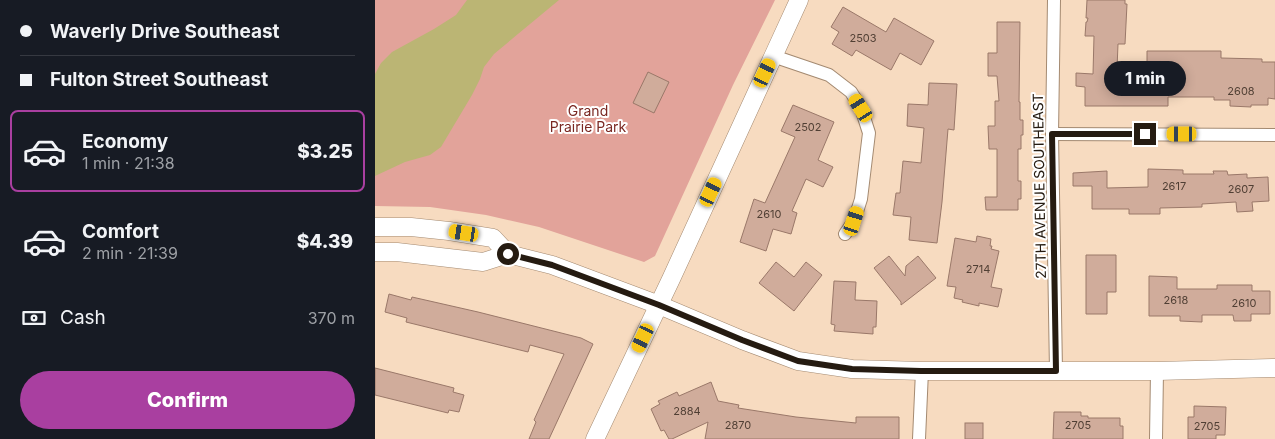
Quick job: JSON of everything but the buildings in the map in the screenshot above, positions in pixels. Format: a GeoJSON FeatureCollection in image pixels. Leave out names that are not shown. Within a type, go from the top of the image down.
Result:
{"type":"FeatureCollection","features":[{"type":"Feature","properties":{"kind":"main road"},"geometry":{"type":"LineString","coordinates":[[595,439],[659,305],[799,0]]}},
{"type":"Feature","properties":{"kind":"main road"},"geometry":{"type":"LineString","coordinates":[[375,227],[411,227],[493,238],[508,254]]}},
{"type":"Feature","properties":{"kind":"main road"},"geometry":{"type":"LineString","coordinates":[[375,252],[397,252],[483,262],[508,254],[552,265],[659,305],[798,361],[852,369],[921,371],[1157,371],[1275,368]]}},
{"type":"Feature","properties":{"kind":"street","name":"27TH AVENUE SOUTHEAST"},"geometry":{"type":"LineString","coordinates":[[1054,0],[1052,134],[1056,371]]}},
{"type":"Feature","properties":{"kind":"street"},"geometry":{"type":"LineString","coordinates":[[773,56],[829,75],[851,92],[861,108],[869,133],[861,199],[854,221],[845,234]]}},
{"type":"Feature","properties":{"kind":"street"},"geometry":{"type":"LineString","coordinates":[[1052,134],[1275,134]]}},
{"type":"Feature","properties":{"kind":"street"},"geometry":{"type":"LineString","coordinates":[[919,439],[921,371]]}},
{"type":"Feature","properties":{"kind":"street"},"geometry":{"type":"LineString","coordinates":[[1156,439],[1157,371]]}},
{"type":"Feature","properties":{"kind":"green space","name":"Grand Prairie Park"},"geometry":{"type":"Polygon","coordinates":[[[375,0],[775,0],[733,85],[655,256],[644,262],[539,227],[486,215],[430,207],[375,206],[375,0]]]}},
{"type":"Feature","properties":{"kind":"shaded area"},"geometry":{"type":"Polygon","coordinates":[[[467,0],[559,0],[494,54],[484,67],[472,95],[441,147],[430,155],[405,162],[375,176],[375,74],[381,63],[392,52],[456,15],[467,0]]]}},
{"type":"Feature","properties":{"kind":"route"},"geometry":{"type":"LineString","coordinates":[[508,254],[552,265],[659,305],[798,361],[852,369],[1056,371],[1052,134],[1145,134]]}}]}
